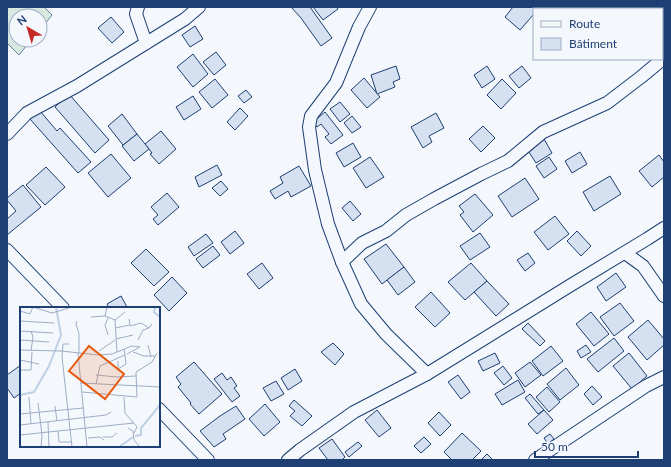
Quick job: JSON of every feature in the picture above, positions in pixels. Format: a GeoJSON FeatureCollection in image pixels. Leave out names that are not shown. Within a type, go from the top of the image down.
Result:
{"type":"FeatureCollection","features":[{"type":"Feature","properties":{"kind":"street"},"geometry":{"type":"LineString","coordinates":[[138,7],[136,14],[146,42]]}},
{"type":"Feature","properties":{"kind":"street"},"geometry":{"type":"LineString","coordinates":[[7,134],[27,114],[77,86],[185,19],[199,7]]}},
{"type":"Feature","properties":{"kind":"street"},"geometry":{"type":"LineString","coordinates":[[370,7],[359,27],[336,83],[311,116],[309,127],[315,170],[328,224],[342,262],[361,304],[386,334],[427,374]]}},
{"type":"Feature","properties":{"kind":"street"},"geometry":{"type":"LineString","coordinates":[[342,262],[362,243],[386,231],[406,215],[454,188],[508,161],[543,132],[607,103],[662,60]]}},
{"type":"Feature","properties":{"kind":"street"},"geometry":{"type":"LineString","coordinates":[[288,460],[354,412],[427,374],[664,228]]}},
{"type":"Feature","properties":{"kind":"street"},"geometry":{"type":"LineString","coordinates":[[7,250],[62,307]]}},
{"type":"Feature","properties":{"kind":"street"},"geometry":{"type":"LineString","coordinates":[[625,253],[643,266],[664,296]]}},
{"type":"Feature","properties":{"kind":"street"},"geometry":{"type":"LineString","coordinates":[[535,460],[646,386],[664,377]]}},
{"type":"Feature","properties":{"kind":"street"},"geometry":{"type":"LineString","coordinates":[[160,410],[208,460]]}},
{"type":"Feature","properties":{"kind":"shaded area"},"geometry":{"type":"Polygon","coordinates":[[[7,7],[45,8],[8,8],[8,44],[7,7]]]}},
{"type":"Feature","properties":{"kind":"shaded area"},"geometry":{"type":"Polygon","coordinates":[[[48,11],[52,15],[48,20],[48,11]]]}},
{"type":"Feature","properties":{"kind":"shaded area"},"geometry":{"type":"Polygon","coordinates":[[[12,48],[25,48],[19,55],[12,48]]]}},
{"type":"Feature","properties":{"kind":"building"},"geometry":{"type":"Polygon","coordinates":[[[291,7],[310,7],[332,38],[321,46],[301,18],[291,7]]]}},
{"type":"Feature","properties":{"kind":"building"},"geometry":{"type":"Polygon","coordinates":[[[313,7],[337,7],[338,9],[323,20],[313,7]]]}},
{"type":"Feature","properties":{"kind":"building"},"geometry":{"type":"Polygon","coordinates":[[[513,7],[540,7],[533,8],[533,15],[520,30],[505,17],[513,7]]]}},
{"type":"Feature","properties":{"kind":"building"},"geometry":{"type":"Polygon","coordinates":[[[111,17],[124,32],[112,43],[98,28],[111,17]]]}},
{"type":"Feature","properties":{"kind":"building"},"geometry":{"type":"Polygon","coordinates":[[[195,26],[203,39],[190,47],[182,35],[195,26]]]}},
{"type":"Feature","properties":{"kind":"building"},"geometry":{"type":"Polygon","coordinates":[[[216,52],[226,65],[214,75],[203,62],[216,52]]]}},
{"type":"Feature","properties":{"kind":"building"},"geometry":{"type":"Polygon","coordinates":[[[193,54],[208,74],[193,87],[177,67],[193,54]]]}},
{"type":"Feature","properties":{"kind":"building"},"geometry":{"type":"Polygon","coordinates":[[[396,66],[400,79],[393,82],[395,87],[377,94],[371,75],[396,66]]]}},
{"type":"Feature","properties":{"kind":"building"},"geometry":{"type":"Polygon","coordinates":[[[487,66],[495,79],[482,88],[474,75],[487,66]]]}},
{"type":"Feature","properties":{"kind":"building"},"geometry":{"type":"Polygon","coordinates":[[[522,66],[531,78],[519,88],[509,76],[522,66]]]}},
{"type":"Feature","properties":{"kind":"building"},"geometry":{"type":"Polygon","coordinates":[[[364,78],[380,97],[367,108],[351,90],[364,78]]]}},
{"type":"Feature","properties":{"kind":"building"},"geometry":{"type":"Polygon","coordinates":[[[215,79],[228,95],[212,108],[199,92],[215,79]]]}},
{"type":"Feature","properties":{"kind":"building"},"geometry":{"type":"Polygon","coordinates":[[[502,79],[516,93],[501,109],[487,95],[502,79]]]}},
{"type":"Feature","properties":{"kind":"building"},"geometry":{"type":"Polygon","coordinates":[[[246,90],[252,97],[244,103],[238,96],[246,90]]]}},
{"type":"Feature","properties":{"kind":"building"},"geometry":{"type":"Polygon","coordinates":[[[69,94],[109,140],[95,153],[55,107],[69,94]]]}},
{"type":"Feature","properties":{"kind":"building"},"geometry":{"type":"Polygon","coordinates":[[[193,96],[201,109],[184,120],[176,107],[193,96]]]}},
{"type":"Feature","properties":{"kind":"building"},"geometry":{"type":"Polygon","coordinates":[[[340,102],[350,114],[340,122],[330,109],[340,102]]]}},
{"type":"Feature","properties":{"kind":"building"},"geometry":{"type":"Polygon","coordinates":[[[240,108],[248,116],[235,130],[227,122],[240,108]]]}},
{"type":"Feature","properties":{"kind":"building"},"geometry":{"type":"Polygon","coordinates":[[[40,111],[57,131],[60,128],[91,162],[78,173],[30,119],[40,111]]]}},
{"type":"Feature","properties":{"kind":"building"},"geometry":{"type":"Polygon","coordinates":[[[325,112],[343,135],[331,144],[325,137],[329,134],[321,124],[317,127],[313,122],[325,112]]]}},
{"type":"Feature","properties":{"kind":"building"},"geometry":{"type":"Polygon","coordinates":[[[436,113],[444,128],[429,136],[432,142],[423,148],[411,127],[436,113]]]}},
{"type":"Feature","properties":{"kind":"building"},"geometry":{"type":"Polygon","coordinates":[[[122,114],[137,134],[123,145],[108,126],[122,114]]]}},
{"type":"Feature","properties":{"kind":"building"},"geometry":{"type":"Polygon","coordinates":[[[352,116],[361,127],[352,133],[344,123],[352,116]]]}},
{"type":"Feature","properties":{"kind":"building"},"geometry":{"type":"Polygon","coordinates":[[[483,126],[495,138],[481,152],[469,139],[483,126]]]}},
{"type":"Feature","properties":{"kind":"building"},"geometry":{"type":"Polygon","coordinates":[[[161,131],[176,149],[159,164],[150,154],[152,153],[145,144],[161,131]]]}},
{"type":"Feature","properties":{"kind":"building"},"geometry":{"type":"Polygon","coordinates":[[[137,134],[149,149],[134,161],[122,146],[137,134]]]}},
{"type":"Feature","properties":{"kind":"building"},"geometry":{"type":"Polygon","coordinates":[[[544,139],[552,153],[536,163],[527,149],[544,139]]]}},
{"type":"Feature","properties":{"kind":"building"},"geometry":{"type":"Polygon","coordinates":[[[353,143],[361,157],[344,167],[336,153],[353,143]]]}},
{"type":"Feature","properties":{"kind":"building"},"geometry":{"type":"Polygon","coordinates":[[[580,152],[587,164],[572,173],[565,161],[580,152]]]}},
{"type":"Feature","properties":{"kind":"building"},"geometry":{"type":"Polygon","coordinates":[[[111,154],[131,178],[108,197],[88,173],[111,154]]]}},
{"type":"Feature","properties":{"kind":"building"},"geometry":{"type":"Polygon","coordinates":[[[659,155],[664,162],[664,177],[652,187],[639,171],[659,155]]]}},
{"type":"Feature","properties":{"kind":"building"},"geometry":{"type":"Polygon","coordinates":[[[370,157],[384,177],[366,188],[353,168],[370,157]]]}},
{"type":"Feature","properties":{"kind":"building"},"geometry":{"type":"Polygon","coordinates":[[[549,157],[557,169],[544,178],[536,166],[549,157]]]}},
{"type":"Feature","properties":{"kind":"building"},"geometry":{"type":"Polygon","coordinates":[[[217,165],[222,175],[199,187],[195,177],[217,165]]]}},
{"type":"Feature","properties":{"kind":"building"},"geometry":{"type":"Polygon","coordinates":[[[299,166],[311,186],[291,197],[288,191],[275,199],[270,191],[283,183],[280,177],[299,166]]]}},
{"type":"Feature","properties":{"kind":"building"},"geometry":{"type":"Polygon","coordinates":[[[46,167],[65,187],[45,205],[26,185],[46,167]]]}},
{"type":"Feature","properties":{"kind":"building"},"geometry":{"type":"Polygon","coordinates":[[[610,176],[621,194],[594,211],[583,192],[610,176]]]}},
{"type":"Feature","properties":{"kind":"building"},"geometry":{"type":"Polygon","coordinates":[[[525,178],[539,199],[512,217],[498,196],[525,178]]]}},
{"type":"Feature","properties":{"kind":"building"},"geometry":{"type":"Polygon","coordinates":[[[221,181],[228,189],[220,196],[212,188],[221,181]]]}},
{"type":"Feature","properties":{"kind":"building"},"geometry":{"type":"Polygon","coordinates":[[[23,185],[41,207],[7,235],[7,219],[16,211],[7,198],[23,185]]]}},
{"type":"Feature","properties":{"kind":"building"},"geometry":{"type":"Polygon","coordinates":[[[167,193],[179,207],[158,225],[153,219],[158,215],[151,207],[167,193]]]}},
{"type":"Feature","properties":{"kind":"building"},"geometry":{"type":"Polygon","coordinates":[[[475,194],[493,215],[473,232],[460,215],[464,212],[459,206],[475,194]]]}},
{"type":"Feature","properties":{"kind":"building"},"geometry":{"type":"Polygon","coordinates":[[[350,201],[361,214],[353,221],[342,208],[350,201]]]}},
{"type":"Feature","properties":{"kind":"building"},"geometry":{"type":"Polygon","coordinates":[[[555,216],[569,234],[548,250],[534,232],[555,216]]]}},
{"type":"Feature","properties":{"kind":"building"},"geometry":{"type":"Polygon","coordinates":[[[235,231],[244,243],[230,254],[221,242],[235,231]]]}},
{"type":"Feature","properties":{"kind":"building"},"geometry":{"type":"Polygon","coordinates":[[[577,231],[591,246],[581,256],[567,241],[577,231]]]}},
{"type":"Feature","properties":{"kind":"building"},"geometry":{"type":"Polygon","coordinates":[[[480,233],[490,247],[470,260],[460,246],[480,233]]]}},
{"type":"Feature","properties":{"kind":"building"},"geometry":{"type":"Polygon","coordinates":[[[206,234],[213,243],[194,256],[188,247],[206,234]]]}},
{"type":"Feature","properties":{"kind":"building"},"geometry":{"type":"Polygon","coordinates":[[[386,244],[404,267],[382,284],[364,259],[386,244]]]}},
{"type":"Feature","properties":{"kind":"building"},"geometry":{"type":"Polygon","coordinates":[[[213,246],[220,255],[203,268],[196,259],[213,246]]]}},
{"type":"Feature","properties":{"kind":"building"},"geometry":{"type":"Polygon","coordinates":[[[146,249],[169,272],[154,286],[131,263],[146,249]]]}},
{"type":"Feature","properties":{"kind":"building"},"geometry":{"type":"Polygon","coordinates":[[[528,253],[535,263],[525,271],[517,260],[528,253]]]}},
{"type":"Feature","properties":{"kind":"building"},"geometry":{"type":"Polygon","coordinates":[[[262,263],[273,278],[259,289],[247,274],[262,263]]]}},
{"type":"Feature","properties":{"kind":"building"},"geometry":{"type":"Polygon","coordinates":[[[471,263],[487,281],[465,300],[448,282],[471,263]]]}},
{"type":"Feature","properties":{"kind":"building"},"geometry":{"type":"Polygon","coordinates":[[[404,267],[415,282],[398,295],[387,280],[404,267]]]}},
{"type":"Feature","properties":{"kind":"building"},"geometry":{"type":"Polygon","coordinates":[[[616,273],[626,287],[606,301],[597,287],[616,273]]]}},
{"type":"Feature","properties":{"kind":"building"},"geometry":{"type":"Polygon","coordinates":[[[172,277],[187,293],[169,311],[154,295],[172,277]]]}},
{"type":"Feature","properties":{"kind":"building"},"geometry":{"type":"Polygon","coordinates":[[[487,281],[509,304],[496,316],[474,292],[487,281]]]}},
{"type":"Feature","properties":{"kind":"building"},"geometry":{"type":"Polygon","coordinates":[[[431,292],[450,313],[435,327],[415,307],[431,292]]]}},
{"type":"Feature","properties":{"kind":"building"},"geometry":{"type":"Polygon","coordinates":[[[121,296],[127,307],[108,307],[107,304],[121,296]]]}},
{"type":"Feature","properties":{"kind":"building"},"geometry":{"type":"Polygon","coordinates":[[[620,303],[634,321],[614,336],[600,317],[620,303]]]}},
{"type":"Feature","properties":{"kind":"building"},"geometry":{"type":"Polygon","coordinates":[[[591,312],[609,334],[594,346],[576,324],[591,312]]]}},
{"type":"Feature","properties":{"kind":"building"},"geometry":{"type":"Polygon","coordinates":[[[648,320],[664,339],[664,345],[647,360],[628,337],[648,320]]]}},
{"type":"Feature","properties":{"kind":"building"},"geometry":{"type":"Polygon","coordinates":[[[528,323],[545,341],[540,346],[522,329],[528,323]]]}},
{"type":"Feature","properties":{"kind":"building"},"geometry":{"type":"Polygon","coordinates":[[[614,338],[624,351],[598,372],[587,359],[614,338]]]}},
{"type":"Feature","properties":{"kind":"building"},"geometry":{"type":"Polygon","coordinates":[[[333,343],[344,354],[335,365],[321,352],[333,343]]]}},
{"type":"Feature","properties":{"kind":"building"},"geometry":{"type":"Polygon","coordinates":[[[586,345],[591,352],[581,358],[577,351],[586,345]]]}},
{"type":"Feature","properties":{"kind":"building"},"geometry":{"type":"Polygon","coordinates":[[[551,346],[563,361],[543,376],[532,361],[551,346]]]}},
{"type":"Feature","properties":{"kind":"building"},"geometry":{"type":"Polygon","coordinates":[[[495,353],[500,363],[483,371],[478,361],[495,353]]]}},
{"type":"Feature","properties":{"kind":"building"},"geometry":{"type":"Polygon","coordinates":[[[629,353],[647,376],[632,389],[613,366],[629,353]]]}},
{"type":"Feature","properties":{"kind":"building"},"geometry":{"type":"Polygon","coordinates":[[[194,362],[222,394],[199,414],[178,387],[181,384],[176,377],[194,362]]]}},
{"type":"Feature","properties":{"kind":"building"},"geometry":{"type":"Polygon","coordinates":[[[530,362],[541,375],[525,387],[515,373],[530,362]]]}},
{"type":"Feature","properties":{"kind":"building"},"geometry":{"type":"Polygon","coordinates":[[[20,366],[20,394],[14,398],[7,388],[7,375],[20,366]]]}},
{"type":"Feature","properties":{"kind":"building"},"geometry":{"type":"Polygon","coordinates":[[[503,366],[512,378],[504,385],[494,373],[503,366]]]}},
{"type":"Feature","properties":{"kind":"building"},"geometry":{"type":"Polygon","coordinates":[[[566,368],[579,385],[560,400],[547,384],[566,368]]]}},
{"type":"Feature","properties":{"kind":"building"},"geometry":{"type":"Polygon","coordinates":[[[295,369],[302,381],[288,390],[281,378],[295,369]]]}},
{"type":"Feature","properties":{"kind":"building"},"geometry":{"type":"Polygon","coordinates":[[[222,373],[227,380],[231,377],[237,386],[234,388],[240,396],[232,402],[214,379],[222,373]]]}},
{"type":"Feature","properties":{"kind":"building"},"geometry":{"type":"Polygon","coordinates":[[[458,375],[470,392],[461,399],[448,382],[458,375]]]}},
{"type":"Feature","properties":{"kind":"building"},"geometry":{"type":"Polygon","coordinates":[[[518,380],[525,392],[502,405],[495,394],[518,380]]]}},
{"type":"Feature","properties":{"kind":"building"},"geometry":{"type":"Polygon","coordinates":[[[276,381],[284,394],[271,401],[263,388],[276,381]]]}},
{"type":"Feature","properties":{"kind":"building"},"geometry":{"type":"Polygon","coordinates":[[[592,386],[602,397],[593,405],[584,394],[592,386]]]}},
{"type":"Feature","properties":{"kind":"building"},"geometry":{"type":"Polygon","coordinates":[[[547,387],[560,402],[549,412],[536,397],[547,387]]]}},
{"type":"Feature","properties":{"kind":"building"},"geometry":{"type":"Polygon","coordinates":[[[530,394],[544,410],[538,414],[525,398],[530,394]]]}},
{"type":"Feature","properties":{"kind":"building"},"geometry":{"type":"Polygon","coordinates":[[[294,400],[312,416],[302,426],[290,416],[295,411],[289,406],[294,400]]]}},
{"type":"Feature","properties":{"kind":"building"},"geometry":{"type":"Polygon","coordinates":[[[265,404],[280,422],[264,436],[249,419],[265,404]]]}},
{"type":"Feature","properties":{"kind":"building"},"geometry":{"type":"Polygon","coordinates":[[[236,406],[245,419],[223,434],[226,439],[214,447],[200,431],[236,406]]]}},
{"type":"Feature","properties":{"kind":"building"},"geometry":{"type":"Polygon","coordinates":[[[377,410],[391,428],[379,437],[365,420],[377,410]]]}},
{"type":"Feature","properties":{"kind":"building"},"geometry":{"type":"Polygon","coordinates":[[[544,410],[553,420],[537,434],[528,424],[544,410]]]}},
{"type":"Feature","properties":{"kind":"building"},"geometry":{"type":"Polygon","coordinates":[[[439,412],[451,425],[440,436],[428,423],[439,412]]]}},
{"type":"Feature","properties":{"kind":"building"},"geometry":{"type":"Polygon","coordinates":[[[462,433],[481,451],[472,460],[452,460],[444,452],[462,433]]]}},
{"type":"Feature","properties":{"kind":"building"},"geometry":{"type":"Polygon","coordinates":[[[550,434],[554,439],[548,444],[544,438],[550,434]]]}},
{"type":"Feature","properties":{"kind":"building"},"geometry":{"type":"Polygon","coordinates":[[[424,437],[431,444],[421,453],[414,446],[424,437]]]}},
{"type":"Feature","properties":{"kind":"building"},"geometry":{"type":"Polygon","coordinates":[[[332,439],[345,457],[342,460],[328,460],[319,448],[332,439]]]}},
{"type":"Feature","properties":{"kind":"building"},"geometry":{"type":"Polygon","coordinates":[[[358,442],[362,446],[349,457],[345,452],[358,442]]]}},
{"type":"Feature","properties":{"kind":"building"},"geometry":{"type":"Polygon","coordinates":[[[487,454],[493,460],[481,460],[487,454]]]}}]}
